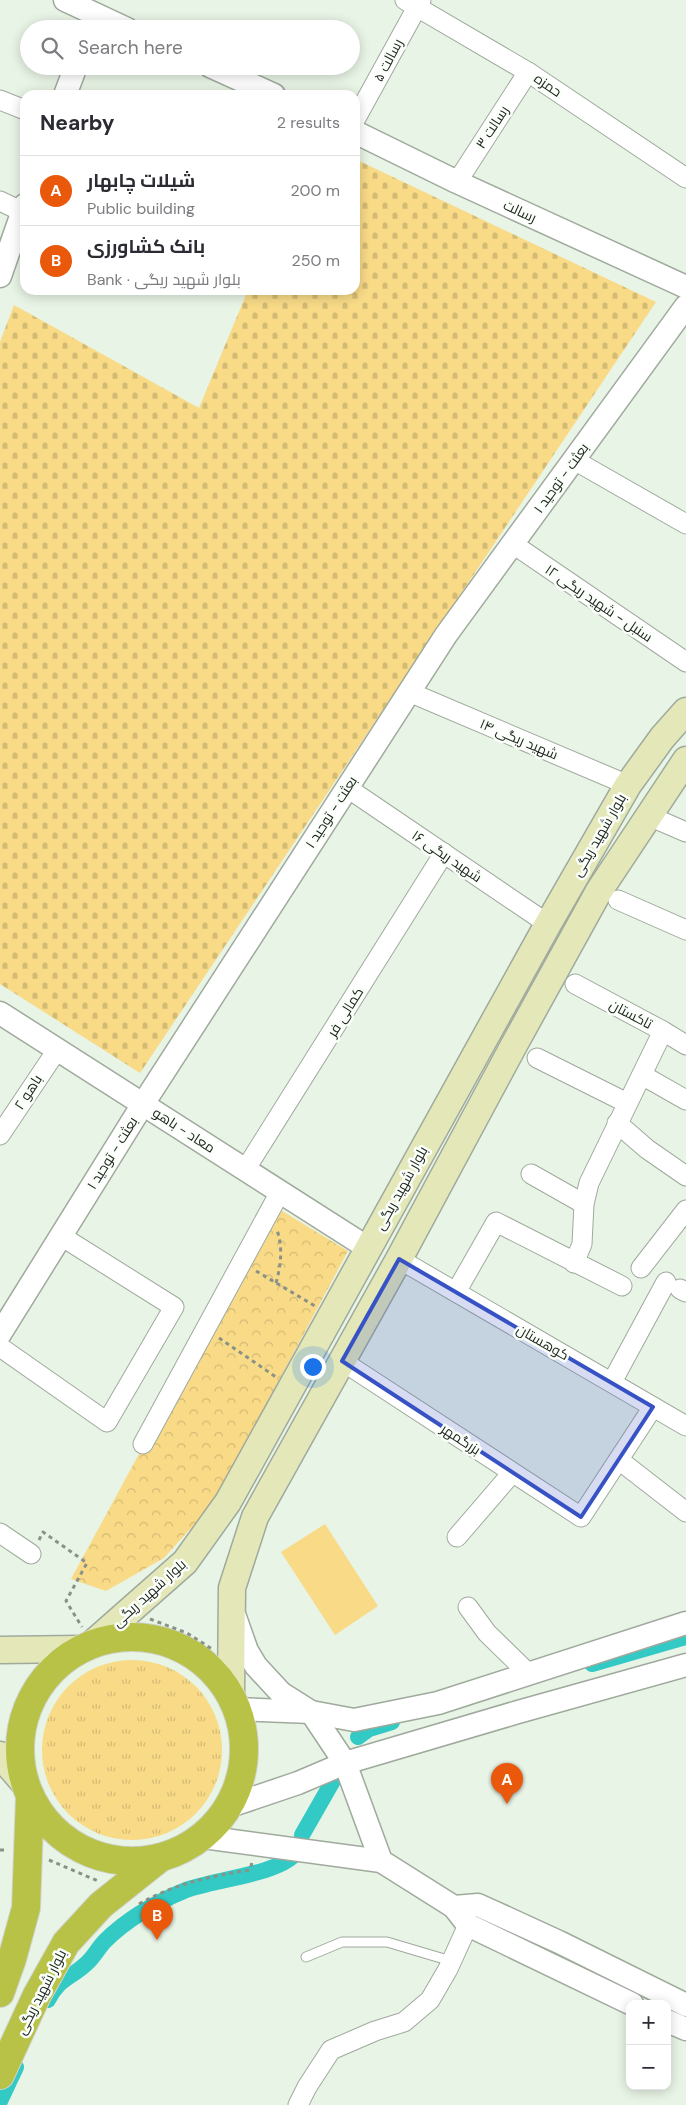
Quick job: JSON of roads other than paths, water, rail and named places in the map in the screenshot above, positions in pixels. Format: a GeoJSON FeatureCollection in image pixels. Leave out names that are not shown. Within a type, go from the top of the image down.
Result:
{"type":"FeatureCollection","features":[{"type":"Feature","properties":{"kind":"highway"},"geometry":{"type":"LineString","coordinates":[[0,1993],[12,1959],[26,1908],[27,1790],[20,1761],[20,1737],[28,1706],[44,1679],[66,1657],[86,1646],[124,1637],[156,1639],[186,1650],[212,1670],[234,1702],[243,1728],[245,1748],[242,1775],[230,1806],[218,1823],[186,1849],[160,1858],[134,1862],[108,1859],[84,1851],[62,1837],[50,1824],[27,1790]]}},
{"type":"Feature","properties":{"kind":"highway","name":"بلوار شهید ریگی"},"geometry":{"type":"LineString","coordinates":[[0,2075],[37,1995],[66,1943],[101,1905],[160,1858]]}},
{"type":"Feature","properties":{"kind":"main road","name":"بلوار شهید ریگی"},"geometry":{"type":"LineString","coordinates":[[86,1646],[136,1607],[185,1562],[228,1502],[548,924],[628,785],[662,738],[686,711]]}},
{"type":"Feature","properties":{"kind":"main road","name":"بلوار شهید ریگی"},"geometry":{"type":"LineString","coordinates":[[234,1702],[230,1653],[232,1588],[255,1517],[400,1258],[599,891],[686,760]]}},
{"type":"Feature","properties":{"kind":"main road"},"geometry":{"type":"LineString","coordinates":[[0,1650],[86,1646]]}},
{"type":"Feature","properties":{"kind":"main road"},"geometry":{"type":"LineString","coordinates":[[0,1755],[27,1790]]}},
{"type":"Feature","properties":{"kind":"street"},"geometry":{"type":"LineString","coordinates":[[65,0],[108,20]]}},
{"type":"Feature","properties":{"kind":"street","name":"حمزه"},"geometry":{"type":"LineString","coordinates":[[414,2],[528,72],[686,178]]}},
{"type":"Feature","properties":{"kind":"street","name":"رسالت ۵"},"geometry":{"type":"LineString","coordinates":[[360,110],[414,2]]}},
{"type":"Feature","properties":{"kind":"street","name":"رسالت ۳"},"geometry":{"type":"LineString","coordinates":[[457,182],[528,72]]}},
{"type":"Feature","properties":{"kind":"street"},"geometry":{"type":"LineString","coordinates":[[67,90],[73,75]]}},
{"type":"Feature","properties":{"kind":"street"},"geometry":{"type":"LineString","coordinates":[[230,75],[263,90]]}},
{"type":"Feature","properties":{"kind":"street"},"geometry":{"type":"LineString","coordinates":[[0,100],[20,108]]}},
{"type":"Feature","properties":{"kind":"street","name":"رسالت"},"geometry":{"type":"LineString","coordinates":[[360,134],[457,182],[686,287]]}},
{"type":"Feature","properties":{"kind":"street"},"geometry":{"type":"LineString","coordinates":[[0,201],[20,207]]}},
{"type":"Feature","properties":{"kind":"street"},"geometry":{"type":"LineString","coordinates":[[0,276],[20,219]]}},
{"type":"Feature","properties":{"kind":"street","name":"بعثت - توحید ۱"},"geometry":{"type":"LineString","coordinates":[[0,1334],[142,1104],[446,635],[686,306]]}},
{"type":"Feature","properties":{"kind":"street"},"geometry":{"type":"LineString","coordinates":[[574,460],[686,524]]}},
{"type":"Feature","properties":{"kind":"street","name":"سنبل - شهید ریگی ۱۲"},"geometry":{"type":"LineString","coordinates":[[513,544],[686,662]]}},
{"type":"Feature","properties":{"kind":"street","name":"شهید ریگی ۱۴"},"geometry":{"type":"LineString","coordinates":[[410,692],[628,785]]}},
{"type":"Feature","properties":{"kind":"street"},"geometry":{"type":"LineString","coordinates":[[686,785],[653,809],[686,832]]}},
{"type":"Feature","properties":{"kind":"street","name":"شهید ریگی ۱۶"},"geometry":{"type":"LineString","coordinates":[[346,787],[548,924]]}},
{"type":"Feature","properties":{"kind":"street","name":"کمالی فر"},"geometry":{"type":"LineString","coordinates":[[245,1170],[444,854]]}},
{"type":"Feature","properties":{"kind":"street"},"geometry":{"type":"LineString","coordinates":[[618,900],[686,930]]}},
{"type":"Feature","properties":{"kind":"street","name":"تاکستان"},"geometry":{"type":"LineString","coordinates":[[574,984],[686,1046]]}},
{"type":"Feature","properties":{"kind":"street","name":"معاد - باهو"},"geometry":{"type":"LineString","coordinates":[[0,1013],[368,1248]]}},
{"type":"Feature","properties":{"kind":"street"},"geometry":{"type":"LineString","coordinates":[[574,1263],[582,1244],[584,1204],[588,1183],[662,1031]]}},
{"type":"Feature","properties":{"kind":"street","name":"باهو ۲"},"geometry":{"type":"LineString","coordinates":[[0,1135],[56,1050]]}},
{"type":"Feature","properties":{"kind":"street"},"geometry":{"type":"LineString","coordinates":[[537,1058],[627,1103]]}},
{"type":"Feature","properties":{"kind":"street"},"geometry":{"type":"LineString","coordinates":[[642,1075],[686,1100]]}},
{"type":"Feature","properties":{"kind":"street"},"geometry":{"type":"LineString","coordinates":[[617,1123],[647,1149],[686,1176]]}},
{"type":"Feature","properties":{"kind":"street"},"geometry":{"type":"LineString","coordinates":[[531,1174],[584,1204]]}},
{"type":"Feature","properties":{"kind":"street"},"geometry":{"type":"LineString","coordinates":[[143,1444],[280,1192]]}},
{"type":"Feature","properties":{"kind":"street"},"geometry":{"type":"LineString","coordinates":[[641,1268],[686,1210]]}},
{"type":"Feature","properties":{"kind":"street"},"geometry":{"type":"LineString","coordinates":[[456,1292],[496,1222],[622,1286]]}},
{"type":"Feature","properties":{"kind":"street"},"geometry":{"type":"LineString","coordinates":[[0,1347],[107,1422],[174,1307],[61,1236]]}},
{"type":"Feature","properties":{"kind":"street","name":"کوهستان"},"geometry":{"type":"LineString","coordinates":[[400,1258],[686,1426]]}},
{"type":"Feature","properties":{"kind":"street"},"geometry":{"type":"LineString","coordinates":[[612,1382],[677,1288]]}},
{"type":"Feature","properties":{"kind":"street","name":"بزرگمهر"},"geometry":{"type":"LineString","coordinates":[[342,1361],[581,1518],[619,1460]]}},
{"type":"Feature","properties":{"kind":"street"},"geometry":{"type":"LineString","coordinates":[[653,1407],[619,1460],[686,1512]]}},
{"type":"Feature","properties":{"kind":"street"},"geometry":{"type":"LineString","coordinates":[[457,1537],[512,1473]]}},
{"type":"Feature","properties":{"kind":"street"},"geometry":{"type":"LineString","coordinates":[[0,1533],[32,1554]]}},
{"type":"Feature","properties":{"kind":"street"},"geometry":{"type":"LineString","coordinates":[[232,1604],[246,1651],[256,1666],[280,1693],[311,1712],[345,1763],[381,1861]]}},
{"type":"Feature","properties":{"kind":"street"},"geometry":{"type":"LineString","coordinates":[[468,1607],[487,1633],[528,1673]]}},
{"type":"Feature","properties":{"kind":"street"},"geometry":{"type":"LineString","coordinates":[[234,1702],[311,1712],[354,1720],[438,1703],[686,1623]]}},
{"type":"Feature","properties":{"kind":"street"},"geometry":{"type":"LineString","coordinates":[[230,1806],[298,1783],[345,1763],[518,1712],[686,1666]]}},
{"type":"Feature","properties":{"kind":"street"},"geometry":{"type":"LineString","coordinates":[[518,1712],[528,1673]]}},
{"type":"Feature","properties":{"kind":"street"},"geometry":{"type":"LineString","coordinates":[[203,1837],[381,1861],[454,1907],[468,1925],[626,2001]]}},
{"type":"Feature","properties":{"kind":"street"},"geometry":{"type":"LineString","coordinates":[[454,1907],[478,1905],[559,1942],[686,2005]]}},
{"type":"Feature","properties":{"kind":"street"},"geometry":{"type":"LineString","coordinates":[[298,2105],[330,2050],[375,2031],[404,2022],[430,2000],[452,1962],[468,1925]]}},
{"type":"Feature","properties":{"kind":"street"},"geometry":{"type":"LineString","coordinates":[[549,1964],[559,1942]]}},
{"type":"Feature","properties":{"kind":"street"},"geometry":{"type":"LineString","coordinates":[[671,2023],[686,2030]]}},
{"type":"Feature","properties":{"kind":"lane"},"geometry":{"type":"LineString","coordinates":[[306,1957],[342,1942],[387,1942],[452,1962]]}},
{"type":"Feature","properties":{"kind":"waterway"},"geometry":{"type":"LineString","coordinates":[[592,1664],[686,1637]]}},
{"type":"Feature","properties":{"kind":"waterway"},"geometry":{"type":"LineString","coordinates":[[358,1737],[369,1729],[392,1722]]}},
{"type":"Feature","properties":{"kind":"waterway"},"geometry":{"type":"LineString","coordinates":[[302,1835],[334,1779]]}},
{"type":"Feature","properties":{"kind":"waterway"},"geometry":{"type":"LineString","coordinates":[[48,2000],[61,1982],[91,1959],[103,1943],[123,1925],[143,1911],[186,1890],[259,1872],[286,1862],[294,1855]]}},
{"type":"Feature","properties":{"kind":"waterway"},"geometry":{"type":"LineString","coordinates":[[0,2101],[16,2067]]}},
{"type":"Feature","properties":{"kind":"place","name":"شیلات چابهار"},"geometry":{"type":"Point","coordinates":[507,1804]}},
{"type":"Feature","properties":{"kind":"place","name":"بانک کشاورزی"},"geometry":{"type":"Point","coordinates":[157,1940]}}]}
